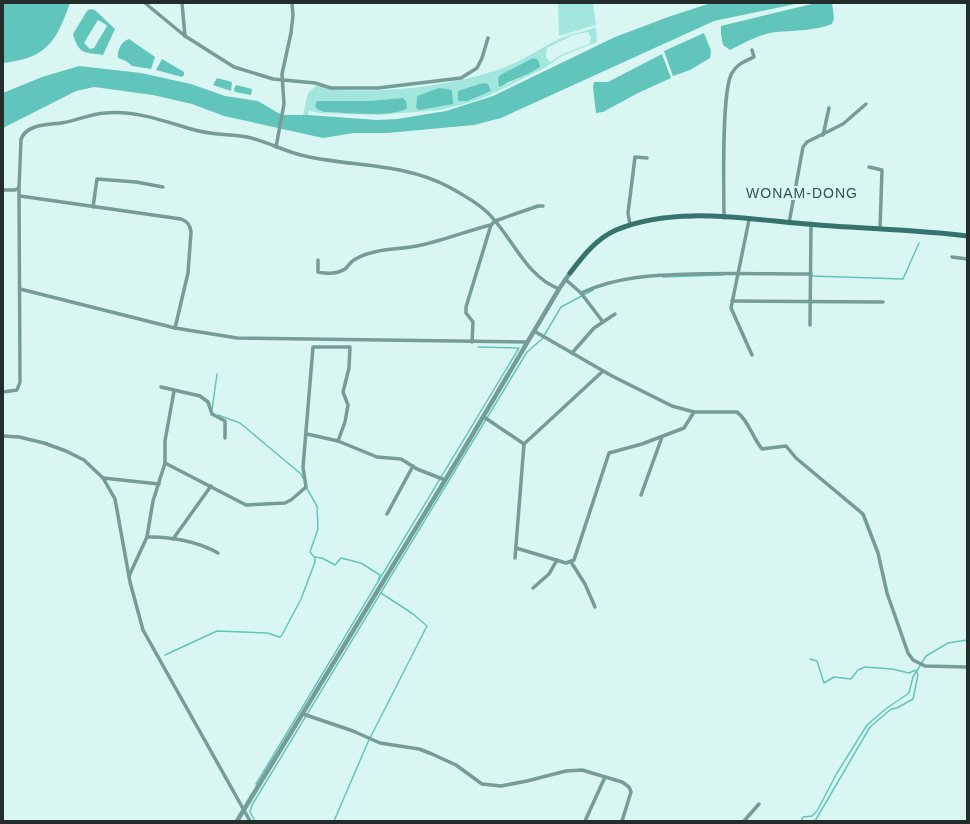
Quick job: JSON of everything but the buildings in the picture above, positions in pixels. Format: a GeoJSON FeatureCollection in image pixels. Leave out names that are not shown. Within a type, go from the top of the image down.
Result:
{"type":"FeatureCollection","features":[{"type":"Feature","properties":{"kind":"main road"},"geometry":{"type":"LineString","coordinates":[[570,273],[585,253],[599,240],[616,230],[630,225],[661,218],[724,218],[967,236]]}},
{"type":"Feature","properties":{"kind":"street"},"geometry":{"type":"LineString","coordinates":[[145,3],[185,36],[234,67],[282,81],[315,83],[331,88],[349,89],[417,84],[461,78],[477,68],[482,58],[488,38]]}},
{"type":"Feature","properties":{"kind":"street"},"geometry":{"type":"LineString","coordinates":[[182,3],[185,36]]}},
{"type":"Feature","properties":{"kind":"street"},"geometry":{"type":"LineString","coordinates":[[276,147],[278,130],[283,112],[284,93],[282,81],[291,33],[293,15],[292,3]]}},
{"type":"Feature","properties":{"kind":"street"},"geometry":{"type":"LineString","coordinates":[[724,218],[728,85],[731,74],[737,66],[754,57],[752,50]]}},
{"type":"Feature","properties":{"kind":"street"},"geometry":{"type":"LineString","coordinates":[[789,223],[801,152],[807,142],[842,124],[866,104]]}},
{"type":"Feature","properties":{"kind":"street"},"geometry":{"type":"LineString","coordinates":[[823,135],[829,108]]}},
{"type":"Feature","properties":{"kind":"street"},"geometry":{"type":"LineString","coordinates":[[3,392],[17,390],[20,382],[19,188],[21,139],[25,132],[33,128],[71,122],[97,114],[115,113],[166,121],[210,134],[247,137],[303,156],[412,172],[447,186],[468,198],[486,212],[495,221],[538,276],[559,288]]}},
{"type":"Feature","properties":{"kind":"street"},"geometry":{"type":"LineString","coordinates":[[630,225],[628,213],[635,157],[647,158]]}},
{"type":"Feature","properties":{"kind":"street"},"geometry":{"type":"LineString","coordinates":[[869,167],[882,170],[880,229]]}},
{"type":"Feature","properties":{"kind":"street"},"geometry":{"type":"LineString","coordinates":[[93,207],[97,179],[136,182],[163,187]]}},
{"type":"Feature","properties":{"kind":"street"},"geometry":{"type":"LineString","coordinates":[[3,190],[15,190],[19,188]]}},
{"type":"Feature","properties":{"kind":"street"},"geometry":{"type":"LineString","coordinates":[[20,196],[181,219],[190,226],[188,273],[175,328]]}},
{"type":"Feature","properties":{"kind":"street"},"geometry":{"type":"LineString","coordinates":[[472,342],[473,322],[466,313],[466,307],[491,225],[495,221],[538,206],[543,206]]}},
{"type":"Feature","properties":{"kind":"street"},"geometry":{"type":"LineString","coordinates":[[749,220],[731,308],[752,355]]}},
{"type":"Feature","properties":{"kind":"street"},"geometry":{"type":"LineString","coordinates":[[318,260],[318,272],[334,273],[346,268],[354,260],[371,253],[387,249],[416,246],[491,225]]}},
{"type":"Feature","properties":{"kind":"street"},"geometry":{"type":"LineString","coordinates":[[810,325],[811,225]]}},
{"type":"Feature","properties":{"kind":"street"},"geometry":{"type":"LineString","coordinates":[[952,257],[967,259]]}},
{"type":"Feature","properties":{"kind":"street"},"geometry":{"type":"LineString","coordinates":[[237,821],[484,416],[559,288],[570,273]]}},
{"type":"Feature","properties":{"kind":"street"},"geometry":{"type":"LineString","coordinates":[[581,293],[600,284],[644,276],[738,273],[811,274]]}},
{"type":"Feature","properties":{"kind":"street"},"geometry":{"type":"LineString","coordinates":[[565,279],[581,293],[603,322]]}},
{"type":"Feature","properties":{"kind":"street"},"geometry":{"type":"LineString","coordinates":[[20,290],[175,328],[237,338],[527,342]]}},
{"type":"Feature","properties":{"kind":"street"},"geometry":{"type":"LineString","coordinates":[[732,301],[883,302]]}},
{"type":"Feature","properties":{"kind":"street"},"geometry":{"type":"LineString","coordinates":[[572,353],[594,328],[615,314]]}},
{"type":"Feature","properties":{"kind":"street"},"geometry":{"type":"LineString","coordinates":[[534,331],[603,371],[665,403],[694,412],[737,412],[746,421],[756,442],[762,449],[786,446],[796,458],[858,509],[866,519],[872,532],[878,553],[887,593],[908,653],[913,660],[925,666],[967,667]]}},
{"type":"Feature","properties":{"kind":"street"},"geometry":{"type":"LineString","coordinates":[[165,463],[211,486],[246,506],[278,503],[291,500],[307,484],[303,470],[313,347],[350,347],[349,368],[342,392],[348,405],[345,422],[338,441]]}},
{"type":"Feature","properties":{"kind":"street"},"geometry":{"type":"LineString","coordinates":[[515,558],[524,444],[603,371]]}},
{"type":"Feature","properties":{"kind":"street"},"geometry":{"type":"LineString","coordinates":[[161,387],[200,396],[205,399],[212,414],[225,421],[225,438]]}},
{"type":"Feature","properties":{"kind":"street"},"geometry":{"type":"LineString","coordinates":[[129,576],[147,537],[152,505],[165,463],[165,441],[174,391]]}},
{"type":"Feature","properties":{"kind":"street"},"geometry":{"type":"LineString","coordinates":[[516,548],[566,563],[571,562],[576,555],[609,453],[662,437],[684,428],[694,412]]}},
{"type":"Feature","properties":{"kind":"street"},"geometry":{"type":"LineString","coordinates":[[484,416],[524,444]]}},
{"type":"Feature","properties":{"kind":"street"},"geometry":{"type":"LineString","coordinates":[[307,434],[338,441],[378,457],[401,459],[445,480]]}},
{"type":"Feature","properties":{"kind":"street"},"geometry":{"type":"LineString","coordinates":[[3,436],[19,437],[44,443],[66,451],[84,460],[103,478],[115,499],[135,606],[143,630],[221,769],[236,800],[250,821]]}},
{"type":"Feature","properties":{"kind":"street"},"geometry":{"type":"LineString","coordinates":[[641,495],[662,437]]}},
{"type":"Feature","properties":{"kind":"street"},"geometry":{"type":"LineString","coordinates":[[387,514],[413,466]]}},
{"type":"Feature","properties":{"kind":"street"},"geometry":{"type":"LineString","coordinates":[[103,478],[159,484]]}},
{"type":"Feature","properties":{"kind":"street"},"geometry":{"type":"LineString","coordinates":[[172,539],[211,486]]}},
{"type":"Feature","properties":{"kind":"street"},"geometry":{"type":"LineString","coordinates":[[147,537],[172,539],[196,544],[218,553]]}},
{"type":"Feature","properties":{"kind":"street"},"geometry":{"type":"LineString","coordinates":[[533,588],[548,574],[557,560]]}},
{"type":"Feature","properties":{"kind":"street"},"geometry":{"type":"LineString","coordinates":[[571,562],[582,578],[595,607]]}},
{"type":"Feature","properties":{"kind":"street"},"geometry":{"type":"LineString","coordinates":[[303,714],[353,731],[380,743],[419,749],[432,754],[456,765],[482,784],[501,786],[566,771],[582,770],[622,782],[629,787],[630,798],[622,821]]}},
{"type":"Feature","properties":{"kind":"street"},"geometry":{"type":"LineString","coordinates":[[585,821],[605,777]]}},
{"type":"Feature","properties":{"kind":"street"},"geometry":{"type":"LineString","coordinates":[[744,821],[759,804]]}},
{"type":"Feature","properties":{"kind":"shaded area"},"geometry":{"type":"Polygon","coordinates":[[[3,3],[70,3],[60,28],[48,46],[30,57],[18,61],[3,63],[3,3]]]}},
{"type":"Feature","properties":{"kind":"shaded area"},"geometry":{"type":"Polygon","coordinates":[[[558,3],[593,3],[596,25],[559,36],[558,3]]]}},
{"type":"Feature","properties":{"kind":"shaded area"},"geometry":{"type":"Polygon","coordinates":[[[711,3],[800,3],[714,21],[501,118],[474,125],[387,133],[354,133],[323,138],[224,116],[192,104],[153,95],[94,87],[76,91],[3,128],[3,93],[42,77],[79,66],[141,73],[191,84],[225,96],[258,101],[278,113],[285,115],[308,115],[377,120],[397,119],[446,111],[493,96],[615,37],[711,3]]]}},
{"type":"Feature","properties":{"kind":"shaded area"},"geometry":{"type":"Polygon","coordinates":[[[816,3],[832,3],[834,18],[832,24],[812,29],[770,33],[752,39],[730,50],[723,45],[721,26],[816,3]]]}},
{"type":"Feature","properties":{"kind":"shaded area"},"geometry":{"type":"Polygon","coordinates":[[[90,9],[95,10],[115,29],[103,55],[83,51],[75,41],[73,34],[87,11],[90,9]],[[98,20],[84,43],[90,49],[94,48],[107,26],[98,20]]]}},
{"type":"Feature","properties":{"kind":"shaded area"},"geometry":{"type":"Polygon","coordinates":[[[596,27],[597,42],[562,56],[546,67],[490,95],[468,103],[439,110],[378,115],[321,113],[309,111],[308,115],[303,115],[308,93],[316,86],[360,91],[414,88],[441,84],[491,72],[510,65],[559,39],[596,27]],[[588,32],[573,35],[547,48],[546,57],[550,62],[563,54],[589,44],[591,38],[588,32]],[[533,58],[500,75],[499,87],[519,79],[533,58]],[[429,92],[417,96],[416,108],[429,92]],[[403,98],[368,101],[317,101],[324,112],[364,113],[403,98]]]}},
{"type":"Feature","properties":{"kind":"shaded area"},"geometry":{"type":"Polygon","coordinates":[[[704,33],[711,51],[710,58],[690,70],[673,76],[664,51],[704,33]]]}},
{"type":"Feature","properties":{"kind":"shaded area"},"geometry":{"type":"Polygon","coordinates":[[[129,39],[155,57],[151,69],[132,66],[126,61],[118,58],[120,47],[129,39]]]}},
{"type":"Feature","properties":{"kind":"shaded area"},"geometry":{"type":"Polygon","coordinates":[[[662,54],[671,78],[638,93],[603,112],[596,113],[593,87],[594,82],[608,82],[662,54]]]}},
{"type":"Feature","properties":{"kind":"shaded area"},"geometry":{"type":"Polygon","coordinates":[[[533,58],[538,60],[540,67],[499,87],[498,78],[500,75],[533,58]]]}},
{"type":"Feature","properties":{"kind":"shaded area"},"geometry":{"type":"Polygon","coordinates":[[[162,59],[184,72],[184,75],[182,77],[156,70],[162,59]]]}},
{"type":"Feature","properties":{"kind":"shaded area"},"geometry":{"type":"Polygon","coordinates":[[[217,78],[232,82],[231,91],[213,85],[217,78]]]}},
{"type":"Feature","properties":{"kind":"shaded area"},"geometry":{"type":"Polygon","coordinates":[[[483,83],[488,84],[491,91],[467,101],[458,101],[458,91],[483,83]]]}},
{"type":"Feature","properties":{"kind":"shaded area"},"geometry":{"type":"Polygon","coordinates":[[[236,85],[252,89],[251,95],[235,92],[234,89],[236,85]]]}},
{"type":"Feature","properties":{"kind":"shaded area"},"geometry":{"type":"Polygon","coordinates":[[[439,88],[452,90],[453,104],[419,110],[416,108],[417,96],[439,88]]]}},
{"type":"Feature","properties":{"kind":"shaded area"},"geometry":{"type":"Polygon","coordinates":[[[403,98],[406,101],[407,108],[401,111],[380,114],[324,112],[317,109],[315,106],[317,101],[368,101],[403,98]]]}},
{"type":"Feature","properties":{"kind":"waterway"},"geometry":{"type":"LineString","coordinates":[[811,276],[903,279],[919,243]]}},
{"type":"Feature","properties":{"kind":"waterway"},"geometry":{"type":"LineString","coordinates":[[663,277],[723,275]]}},
{"type":"Feature","properties":{"kind":"waterway"},"geometry":{"type":"LineString","coordinates":[[255,821],[250,812],[252,805],[527,352],[542,339],[561,307],[593,290]]}},
{"type":"Feature","properties":{"kind":"waterway"},"geometry":{"type":"LineString","coordinates":[[256,784],[519,348],[478,347]]}},
{"type":"Feature","properties":{"kind":"waterway"},"geometry":{"type":"LineString","coordinates":[[212,410],[217,374]]}},
{"type":"Feature","properties":{"kind":"waterway"},"geometry":{"type":"LineString","coordinates":[[218,415],[240,423],[301,474],[303,478]]}},
{"type":"Feature","properties":{"kind":"waterway"},"geometry":{"type":"LineString","coordinates":[[165,655],[217,631],[267,633],[280,637],[282,635],[301,599],[315,562],[315,558],[310,552],[318,529],[317,506],[306,487]]}},
{"type":"Feature","properties":{"kind":"waterway"},"geometry":{"type":"LineString","coordinates":[[314,557],[322,558],[335,565],[341,558],[361,563],[380,575],[378,582]]}},
{"type":"Feature","properties":{"kind":"waterway"},"geometry":{"type":"LineString","coordinates":[[334,821],[368,742],[427,626],[413,614],[381,593]]}},
{"type":"Feature","properties":{"kind":"waterway"},"geometry":{"type":"LineString","coordinates":[[801,821],[803,817],[812,816],[817,811],[837,773],[867,725],[887,708],[909,693],[913,677],[926,656],[948,643],[967,640]]}},
{"type":"Feature","properties":{"kind":"waterway"},"geometry":{"type":"LineString","coordinates":[[810,659],[817,661],[824,683],[834,677],[851,679],[858,670],[865,667],[892,669],[909,673],[916,670],[918,675],[913,699],[897,708],[891,709],[870,727],[815,821]]}},
{"type":"Feature","properties":{"kind":"district","name":"WONAM-DONG"},"geometry":{"type":"Point","coordinates":[802,193]}}]}
